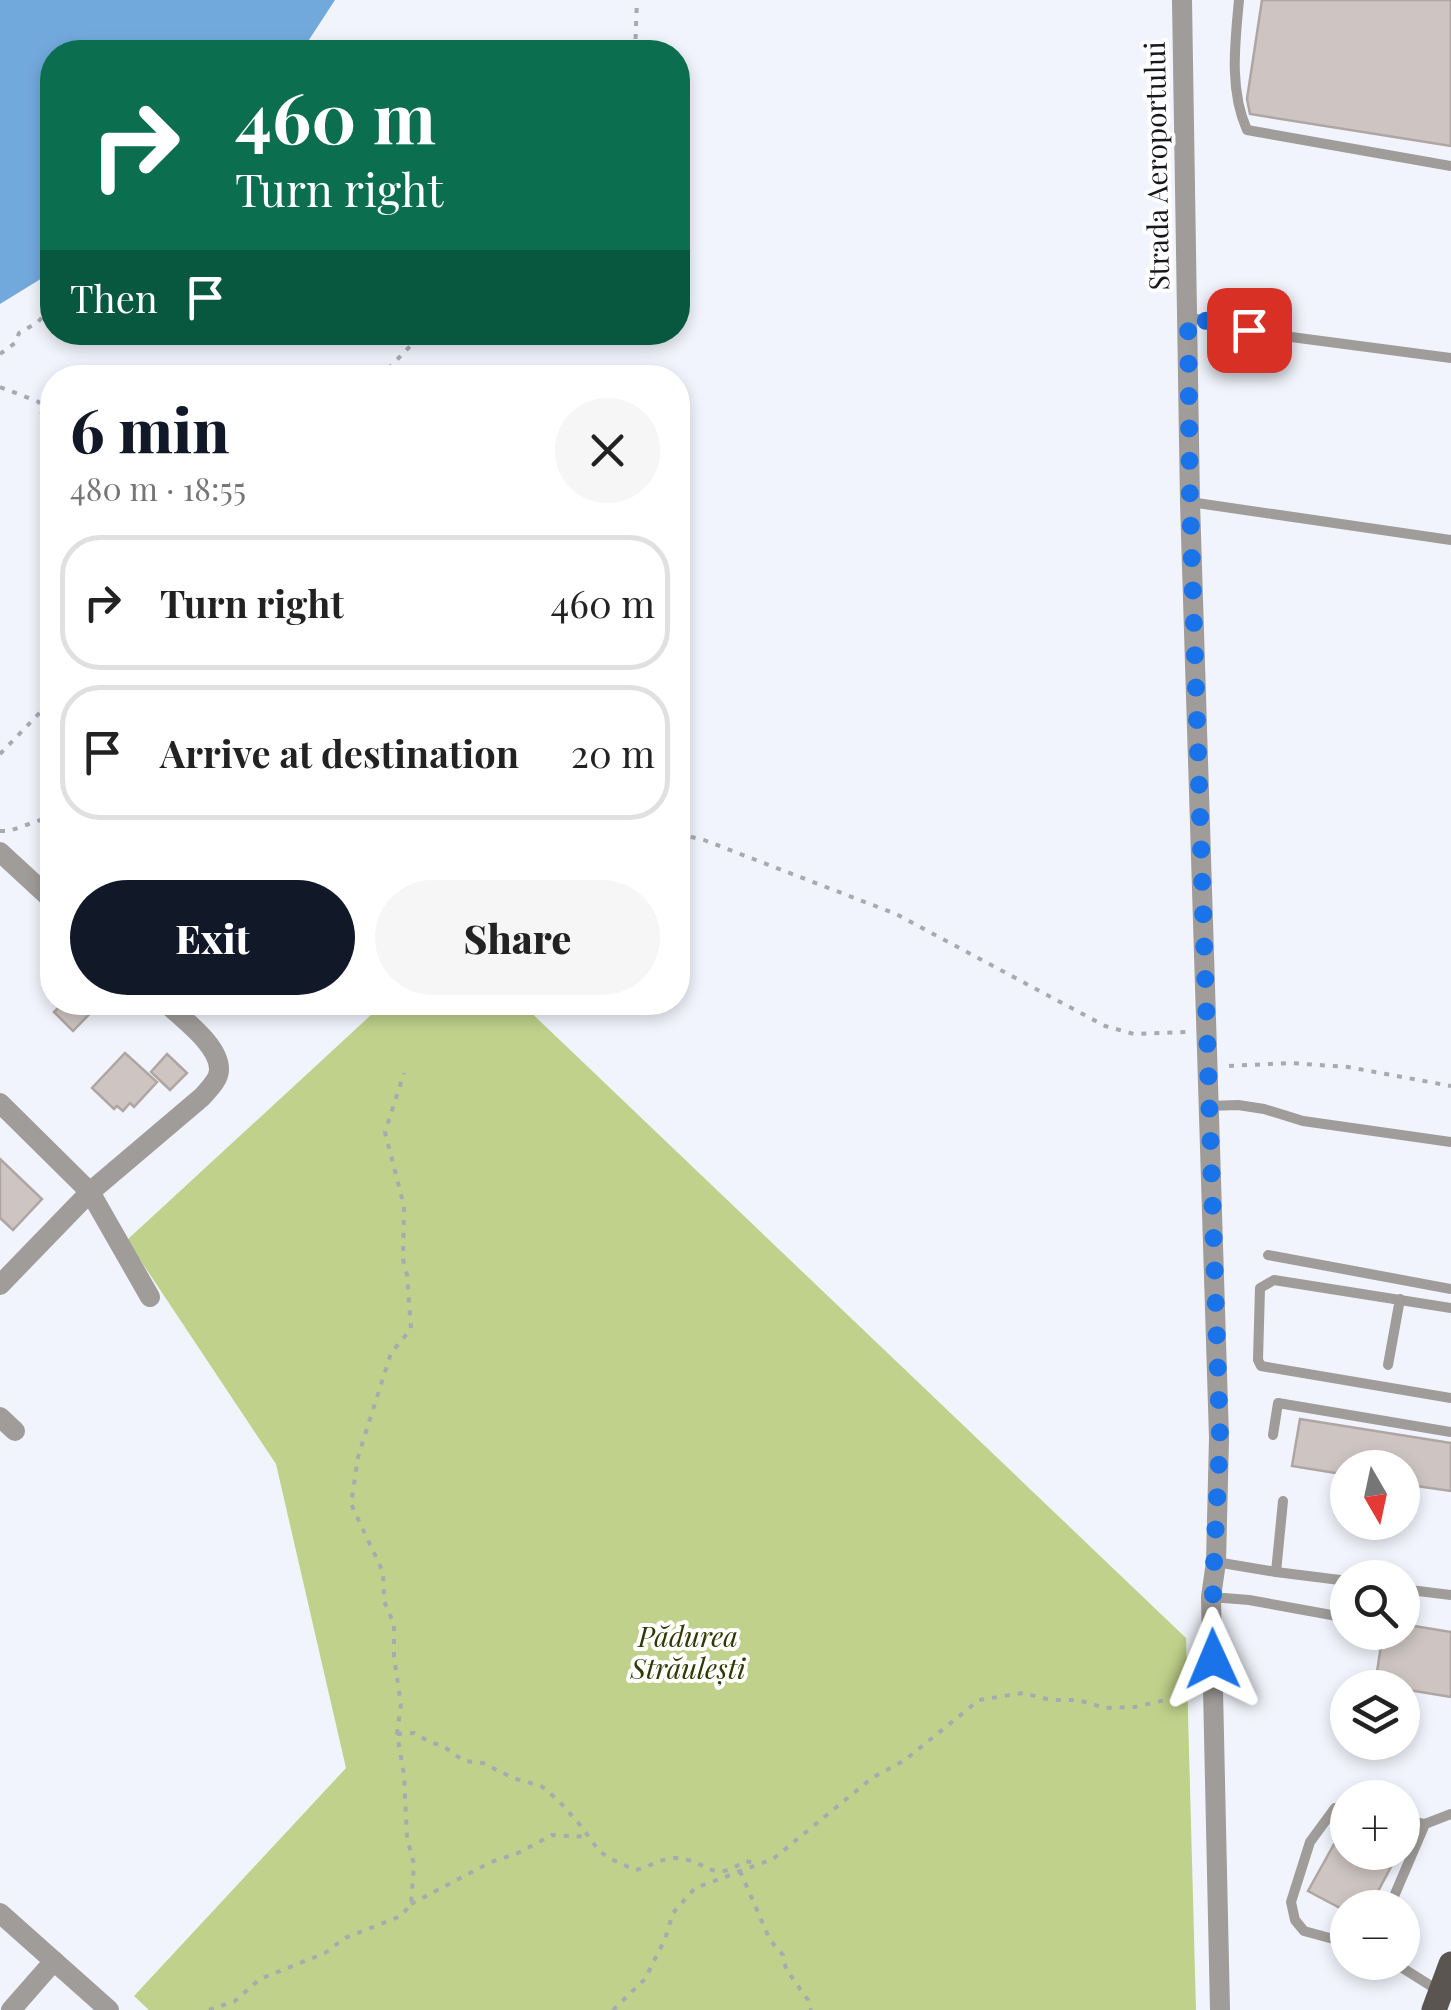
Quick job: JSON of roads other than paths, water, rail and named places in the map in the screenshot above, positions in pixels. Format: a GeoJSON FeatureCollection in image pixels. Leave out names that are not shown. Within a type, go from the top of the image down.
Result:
{"type":"FeatureCollection","features":[{"type":"Feature","properties":{"kind":"main road"},"geometry":{"type":"LineString","coordinates":[[1438,2001],[1451,1964]]}},
{"type":"Feature","properties":{"kind":"street","name":"Strada Aeroportului"},"geometry":{"type":"LineString","coordinates":[[1182,0],[1190,502],[1220,1438],[1212,1597],[1220,2010]]}},
{"type":"Feature","properties":{"kind":"street"},"geometry":{"type":"LineString","coordinates":[[0,852],[40,889]]}},
{"type":"Feature","properties":{"kind":"street"},"geometry":{"type":"LineString","coordinates":[[0,1285],[90,1192],[215,1082],[219,1070],[216,1056],[206,1040],[179,1015]]}},
{"type":"Feature","properties":{"kind":"street"},"geometry":{"type":"LineString","coordinates":[[0,1102],[90,1192],[150,1296]]}},
{"type":"Feature","properties":{"kind":"street"},"geometry":{"type":"LineString","coordinates":[[0,1913],[109,2010]]}},
{"type":"Feature","properties":{"kind":"street"},"geometry":{"type":"LineString","coordinates":[[11,2010],[54,1961]]}},
{"type":"Feature","properties":{"kind":"lane"},"geometry":{"type":"LineString","coordinates":[[1239,0],[1236,80],[1240,114],[1247,130],[1451,166]]}},
{"type":"Feature","properties":{"kind":"lane"},"geometry":{"type":"LineString","coordinates":[[1188,317],[1276,335],[1451,358]]}},
{"type":"Feature","properties":{"kind":"lane"},"geometry":{"type":"LineString","coordinates":[[1190,502],[1451,540]]}},
{"type":"Feature","properties":{"kind":"lane"},"geometry":{"type":"LineString","coordinates":[[1209,1106],[1238,1105],[1303,1121],[1451,1142]]}},
{"type":"Feature","properties":{"kind":"lane"},"geometry":{"type":"LineString","coordinates":[[1268,1255],[1451,1289]]}},
{"type":"Feature","properties":{"kind":"lane"},"geometry":{"type":"LineString","coordinates":[[1451,1308],[1274,1280],[1260,1288],[1258,1360],[1261,1366],[1451,1398]]}},
{"type":"Feature","properties":{"kind":"lane"},"geometry":{"type":"LineString","coordinates":[[1388,1365],[1400,1299]]}},
{"type":"Feature","properties":{"kind":"lane"},"geometry":{"type":"LineString","coordinates":[[1274,1434],[1278,1402],[1451,1432]]}},
{"type":"Feature","properties":{"kind":"lane"},"geometry":{"type":"LineString","coordinates":[[1276,1572],[1283,1501]]}},
{"type":"Feature","properties":{"kind":"lane"},"geometry":{"type":"LineString","coordinates":[[1216,1562],[1330,1579]]}},
{"type":"Feature","properties":{"kind":"lane"},"geometry":{"type":"LineString","coordinates":[[1420,1591],[1451,1595]]}},
{"type":"Feature","properties":{"kind":"lane"},"geometry":{"type":"LineString","coordinates":[[1212,1597],[1330,1615]]}},
{"type":"Feature","properties":{"kind":"lane"},"geometry":{"type":"LineString","coordinates":[[1420,1823],[1451,1814]]}},
{"type":"Feature","properties":{"kind":"lane"},"geometry":{"type":"LineString","coordinates":[[1330,1815],[1310,1842],[1292,1902],[1295,1920],[1304,1931],[1330,1938]]}},
{"type":"Feature","properties":{"kind":"lane"},"geometry":{"type":"LineString","coordinates":[[1397,1890],[1425,1824]]}},
{"type":"Feature","properties":{"kind":"lane"},"geometry":{"type":"LineString","coordinates":[[1414,1980],[1438,2001]]}},
{"type":"Feature","properties":{"kind":"water"},"geometry":{"type":"Polygon","coordinates":[[[0,0],[335,0],[309,40],[40,40],[40,279],[0,304],[0,0]]]}},
{"type":"Feature","properties":{"kind":"park label","name":"Pădurea Străulești"},"geometry":{"type":"Point","coordinates":[688,1653]}}]}
